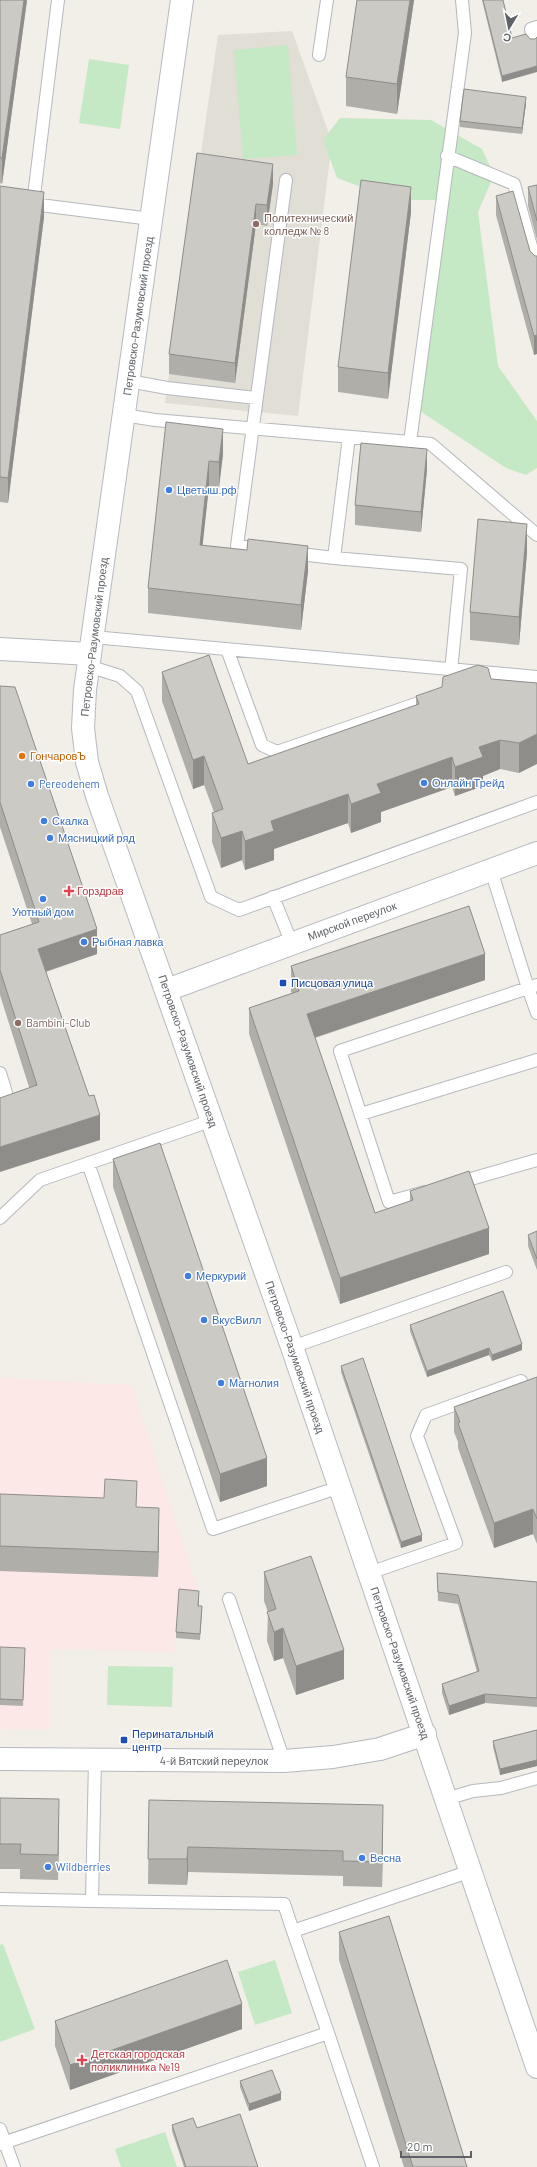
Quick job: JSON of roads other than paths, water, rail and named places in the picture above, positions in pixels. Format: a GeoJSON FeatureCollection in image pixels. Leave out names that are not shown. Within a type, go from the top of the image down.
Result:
{"type":"FeatureCollection","features":[{"type":"Feature","properties":{"kind":"street","name":"Петровско-Разумовский проезд"},"geometry":{"type":"LineString","coordinates":[[182,0],[91,652],[83,728],[87,762],[97,796],[167,990],[292,1347],[425,1734],[537,2067]]}},
{"type":"Feature","properties":{"kind":"street"},"geometry":{"type":"LineString","coordinates":[[0,649],[91,652]]}},
{"type":"Feature","properties":{"kind":"street","name":"Мирской переулок"},"geometry":{"type":"LineString","coordinates":[[167,990],[537,853]]}},
{"type":"Feature","properties":{"kind":"street","name":"4-й Вятский переулок"},"geometry":{"type":"LineString","coordinates":[[0,1759],[284,1761],[333,1757],[380,1749],[425,1734]]}},
{"type":"Feature","properties":{"kind":"lane"},"geometry":{"type":"LineString","coordinates":[[33,204],[58,0]]}},
{"type":"Feature","properties":{"kind":"lane"},"geometry":{"type":"LineString","coordinates":[[319,54],[327,0]]}},
{"type":"Feature","properties":{"kind":"lane"},"geometry":{"type":"LineString","coordinates":[[410,442],[447,156],[465,33],[462,0]]}},
{"type":"Feature","properties":{"kind":"lane"},"geometry":{"type":"LineString","coordinates":[[447,156],[514,184],[537,268]]}},
{"type":"Feature","properties":{"kind":"lane"},"geometry":{"type":"LineString","coordinates":[[286,180],[237,546],[334,558],[461,570],[451,670]]}},
{"type":"Feature","properties":{"kind":"lane"},"geometry":{"type":"LineString","coordinates":[[0,200],[151,219]]}},
{"type":"Feature","properties":{"kind":"lane"},"geometry":{"type":"LineString","coordinates":[[129,381],[167,388],[256,398]]}},
{"type":"Feature","properties":{"kind":"lane"},"geometry":{"type":"LineString","coordinates":[[124,415],[155,420],[252,427],[431,444],[537,535]]}},
{"type":"Feature","properties":{"kind":"lane"},"geometry":{"type":"LineString","coordinates":[[334,558],[349,437]]}},
{"type":"Feature","properties":{"kind":"lane"},"geometry":{"type":"LineString","coordinates":[[91,652],[227,649],[537,677]]}},
{"type":"Feature","properties":{"kind":"lane"},"geometry":{"type":"LineString","coordinates":[[227,649],[262,745],[277,752],[444,695]]}},
{"type":"Feature","properties":{"kind":"lane"},"geometry":{"type":"LineString","coordinates":[[91,652],[137,691],[211,897],[239,910],[537,802]]}},
{"type":"Feature","properties":{"kind":"lane"},"geometry":{"type":"LineString","coordinates":[[476,683],[501,674]]}},
{"type":"Feature","properties":{"kind":"lane"},"geometry":{"type":"LineString","coordinates":[[491,870],[533,986],[537,1013]]}},
{"type":"Feature","properties":{"kind":"lane"},"geometry":{"type":"LineString","coordinates":[[273,897],[292,944]]}},
{"type":"Feature","properties":{"kind":"lane"},"geometry":{"type":"LineString","coordinates":[[434,1189],[389,1202],[340,1052],[533,986]]}},
{"type":"Feature","properties":{"kind":"lane"},"geometry":{"type":"LineString","coordinates":[[361,1114],[537,1060]]}},
{"type":"Feature","properties":{"kind":"lane"},"geometry":{"type":"LineString","coordinates":[[0,1073],[7,1096],[0,1099]]}},
{"type":"Feature","properties":{"kind":"lane"},"geometry":{"type":"LineString","coordinates":[[0,1218],[40,1180],[213,1120]]}},
{"type":"Feature","properties":{"kind":"lane"},"geometry":{"type":"LineString","coordinates":[[448,1185],[537,1160]]}},
{"type":"Feature","properties":{"kind":"lane"},"geometry":{"type":"LineString","coordinates":[[88,1163],[213,1529],[340,1487]]}},
{"type":"Feature","properties":{"kind":"lane"},"geometry":{"type":"LineString","coordinates":[[292,1347],[506,1272]]}},
{"type":"Feature","properties":{"kind":"lane"},"geometry":{"type":"LineString","coordinates":[[369,1573],[456,1543],[417,1436],[426,1415],[521,1381]]}},
{"type":"Feature","properties":{"kind":"lane"},"geometry":{"type":"LineString","coordinates":[[228,1599],[284,1761]]}},
{"type":"Feature","properties":{"kind":"lane"},"geometry":{"type":"LineString","coordinates":[[92,1901],[95,1760]]}},
{"type":"Feature","properties":{"kind":"lane"},"geometry":{"type":"LineString","coordinates":[[446,1799],[473,1791],[501,1788],[537,1778]]}},
{"type":"Feature","properties":{"kind":"lane"},"geometry":{"type":"LineString","coordinates":[[293,1931],[470,1871]]}},
{"type":"Feature","properties":{"kind":"lane"},"geometry":{"type":"LineString","coordinates":[[0,1899],[284,1904],[373,2167]]}},
{"type":"Feature","properties":{"kind":"lane"},"geometry":{"type":"LineString","coordinates":[[2,2144],[328,2033]]}},
{"type":"Feature","properties":{"kind":"lane"},"geometry":{"type":"LineString","coordinates":[[0,2129],[2,2144],[14,2167]]}},
{"type":"Feature","properties":{"kind":"place","name":"Политехнический колледж № 8"},"geometry":{"type":"Point","coordinates":[256,224]}},
{"type":"Feature","properties":{"kind":"place","name":"Цветыш.рф"},"geometry":{"type":"Point","coordinates":[169,490]}},
{"type":"Feature","properties":{"kind":"place","name":"ГончаровЪ"},"geometry":{"type":"Point","coordinates":[22,756]}},
{"type":"Feature","properties":{"kind":"place","name":"Онлайн Трейд"},"geometry":{"type":"Point","coordinates":[424,783]}},
{"type":"Feature","properties":{"kind":"place","name":"Pereodenem"},"geometry":{"type":"Point","coordinates":[31,784]}},
{"type":"Feature","properties":{"kind":"place","name":"Скалка"},"geometry":{"type":"Point","coordinates":[44,821]}},
{"type":"Feature","properties":{"kind":"place","name":"Мясницкий ряд"},"geometry":{"type":"Point","coordinates":[50,838]}},
{"type":"Feature","properties":{"kind":"place","name":"Горздрав"},"geometry":{"type":"Point","coordinates":[69,891]}},
{"type":"Feature","properties":{"kind":"place","name":"Уютный дом"},"geometry":{"type":"Point","coordinates":[43,899]}},
{"type":"Feature","properties":{"kind":"place","name":"Рыбная лавка"},"geometry":{"type":"Point","coordinates":[84,942]}},
{"type":"Feature","properties":{"kind":"place","name":"Писцовая улица"},"geometry":{"type":"Point","coordinates":[283,983]}},
{"type":"Feature","properties":{"kind":"place","name":"Bambini-Club"},"geometry":{"type":"Point","coordinates":[18,1023]}},
{"type":"Feature","properties":{"kind":"place","name":"Меркурий"},"geometry":{"type":"Point","coordinates":[188,1276]}},
{"type":"Feature","properties":{"kind":"place","name":"ВкусВилл"},"geometry":{"type":"Point","coordinates":[204,1320]}},
{"type":"Feature","properties":{"kind":"place","name":"Магнолия"},"geometry":{"type":"Point","coordinates":[221,1383]}},
{"type":"Feature","properties":{"kind":"place","name":"Перинатальный центр"},"geometry":{"type":"Point","coordinates":[124,1740]}},
{"type":"Feature","properties":{"kind":"place","name":"Весна"},"geometry":{"type":"Point","coordinates":[362,1858]}},
{"type":"Feature","properties":{"kind":"place","name":"Wildberries"},"geometry":{"type":"Point","coordinates":[48,1867]}},
{"type":"Feature","properties":{"kind":"place","name":"Детская городская поликлиника №19"},"geometry":{"type":"Point","coordinates":[82,2060]}}]}
